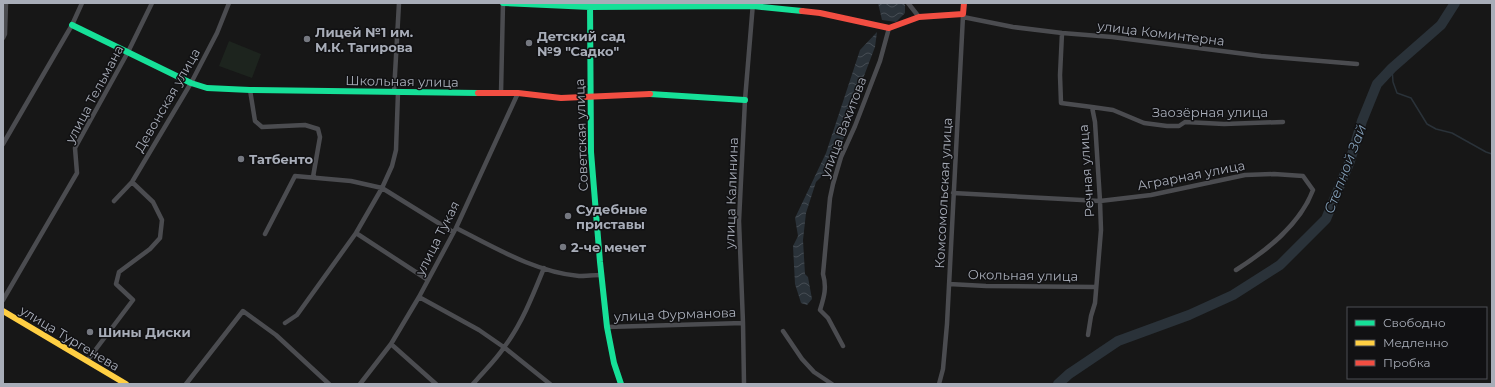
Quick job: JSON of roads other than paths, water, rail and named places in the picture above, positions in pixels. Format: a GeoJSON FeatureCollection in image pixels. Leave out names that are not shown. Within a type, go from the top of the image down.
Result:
{"type":"FeatureCollection","features":[{"type":"Feature","properties":{"kind":"street"},"geometry":{"type":"LineString","coordinates":[[3,38],[5,34],[6,3]]}},
{"type":"Feature","properties":{"kind":"street"},"geometry":{"type":"LineString","coordinates":[[3,144],[72,25],[82,3]]}},
{"type":"Feature","properties":{"kind":"street","name":"улица Тельмана"},"geometry":{"type":"LineString","coordinates":[[3,300],[77,173],[75,148],[128,52],[152,3]]}},
{"type":"Feature","properties":{"kind":"street","name":"Девонская улица"},"geometry":{"type":"LineString","coordinates":[[114,202],[132,182],[191,83],[217,33],[229,3]]}},
{"type":"Feature","properties":{"kind":"street"},"geometry":{"type":"LineString","coordinates":[[285,323],[297,315],[356,233],[382,188],[392,166],[396,150],[399,3]]}},
{"type":"Feature","properties":{"kind":"street"},"geometry":{"type":"LineString","coordinates":[[500,93],[503,3],[590,5],[753,4],[820,12],[889,28],[919,17],[963,16]]}},
{"type":"Feature","properties":{"kind":"street"},"geometry":{"type":"LineString","coordinates":[[908,3],[919,17]]}},
{"type":"Feature","properties":{"kind":"street","name":"Комсомольская улица"},"geometry":{"type":"LineString","coordinates":[[939,384],[943,369],[949,284],[964,3]]}},
{"type":"Feature","properties":{"kind":"street","name":"улица Калинина"},"geometry":{"type":"LineString","coordinates":[[744,384],[739,221],[745,100],[753,4]]}},
{"type":"Feature","properties":{"kind":"street","name":"Советская улица"},"geometry":{"type":"LineString","coordinates":[[590,5],[591,152],[601,275],[607,327],[614,363],[621,384]]}},
{"type":"Feature","properties":{"kind":"street","name":"улица Коминтерна"},"geometry":{"type":"LineString","coordinates":[[963,16],[1013,26],[1062,33],[1112,37],[1261,56],[1357,64]]}},
{"type":"Feature","properties":{"kind":"street","name":"Школьная улица"},"geometry":{"type":"LineString","coordinates":[[72,25],[191,83],[207,88],[250,90],[518,93],[561,98],[644,94],[745,100]]}},
{"type":"Feature","properties":{"kind":"street","name":"улица Вахитова"},"geometry":{"type":"LineString","coordinates":[[843,346],[828,318],[820,310],[826,294],[826,282],[823,274],[830,198],[841,157],[855,126],[880,61],[889,28]]}},
{"type":"Feature","properties":{"kind":"street","name":"Речная улица"},"geometry":{"type":"LineString","coordinates":[[1062,33],[1060,76],[1061,104],[1092,107],[1095,122],[1101,230],[1095,303],[1088,335]]}},
{"type":"Feature","properties":{"kind":"street"},"geometry":{"type":"LineString","coordinates":[[250,90],[255,121],[262,126],[305,125],[318,129],[320,137],[313,177]]}},
{"type":"Feature","properties":{"kind":"street","name":"улица Тукая"},"geometry":{"type":"LineString","coordinates":[[360,384],[391,344],[428,280],[454,230],[518,93]]}},
{"type":"Feature","properties":{"kind":"street","name":"Заозёрная улица"},"geometry":{"type":"LineString","coordinates":[[1092,107],[1113,110],[1144,123],[1167,126],[1179,126],[1185,122],[1224,124],[1283,122]]}},
{"type":"Feature","properties":{"kind":"street","name":"Аграрная улица"},"geometry":{"type":"LineString","coordinates":[[953,192],[1100,201],[1151,195],[1245,175],[1274,174],[1303,176],[1313,190],[1309,201],[1293,222],[1274,242],[1236,270]]}},
{"type":"Feature","properties":{"kind":"street"},"geometry":{"type":"LineString","coordinates":[[265,234],[295,176],[351,181],[382,188],[454,230],[503,252],[544,268],[579,276],[601,275]]}},
{"type":"Feature","properties":{"kind":"street"},"geometry":{"type":"LineString","coordinates":[[87,361],[133,300],[116,284],[119,272],[150,249],[160,238],[162,220],[153,202],[132,182]]}},
{"type":"Feature","properties":{"kind":"street"},"geometry":{"type":"LineString","coordinates":[[356,233],[428,280]]}},
{"type":"Feature","properties":{"kind":"street"},"geometry":{"type":"LineString","coordinates":[[473,384],[504,348],[518,327],[544,268]]}},
{"type":"Feature","properties":{"kind":"street","name":"Окольная улица"},"geometry":{"type":"LineString","coordinates":[[949,284],[986,286],[1096,287]]}},
{"type":"Feature","properties":{"kind":"street"},"geometry":{"type":"LineString","coordinates":[[419,296],[479,330],[550,384]]}},
{"type":"Feature","properties":{"kind":"street","name":"улица Тургенева"},"geometry":{"type":"LineString","coordinates":[[3,310],[126,384]]}},
{"type":"Feature","properties":{"kind":"street"},"geometry":{"type":"LineString","coordinates":[[186,384],[243,311],[276,335],[329,384]]}},
{"type":"Feature","properties":{"kind":"street","name":"улица Фурманова"},"geometry":{"type":"LineString","coordinates":[[607,327],[743,323]]}},
{"type":"Feature","properties":{"kind":"street"},"geometry":{"type":"LineString","coordinates":[[783,331],[802,359],[814,372],[832,384]]}},
{"type":"Feature","properties":{"kind":"street"},"geometry":{"type":"LineString","coordinates":[[391,344],[436,384]]}},
{"type":"Feature","properties":{"kind":"water"},"geometry":{"type":"Polygon","coordinates":[[[878,3],[904,3],[905,13],[896,22],[882,20],[878,3]]]}},
{"type":"Feature","properties":{"kind":"water"},"geometry":{"type":"Polygon","coordinates":[[[877,32],[875,47],[862,85],[855,94],[847,120],[846,134],[839,147],[831,151],[824,174],[816,182],[806,213],[803,240],[805,274],[808,277],[812,299],[807,305],[801,303],[795,284],[793,246],[798,236],[795,218],[826,153],[860,50],[877,32]]]}},
{"type":"Feature","properties":{"kind":"waterway","name":"Степной Зай"},"geometry":{"type":"LineString","coordinates":[[1058,384],[1069,374],[1118,341],[1189,315],[1233,295],[1280,265],[1326,219],[1350,161],[1362,121],[1377,84],[1392,68],[1441,25],[1455,3]]}},
{"type":"Feature","properties":{"kind":"waterway"},"geometry":{"type":"LineString","coordinates":[[1392,68],[1393,82],[1397,93],[1411,98],[1427,124],[1436,129],[1452,133],[1492,154]]}},
{"type":"Feature","properties":{"kind":"place","name":"Лицей №1 им. М.К. Тагирова"},"geometry":{"type":"Point","coordinates":[307,39]}},
{"type":"Feature","properties":{"kind":"place","name":"Детский сад №9 \"Садко\""},"geometry":{"type":"Point","coordinates":[529,43]}},
{"type":"Feature","properties":{"kind":"place","name":"Татбенто"},"geometry":{"type":"Point","coordinates":[241,159]}},
{"type":"Feature","properties":{"kind":"place","name":"Судебные приставы"},"geometry":{"type":"Point","coordinates":[568,216]}},
{"type":"Feature","properties":{"kind":"place","name":"2-че мечет"},"geometry":{"type":"Point","coordinates":[563,247]}},
{"type":"Feature","properties":{"kind":"place","name":"Шины Диски"},"geometry":{"type":"Point","coordinates":[90,332]}}]}
